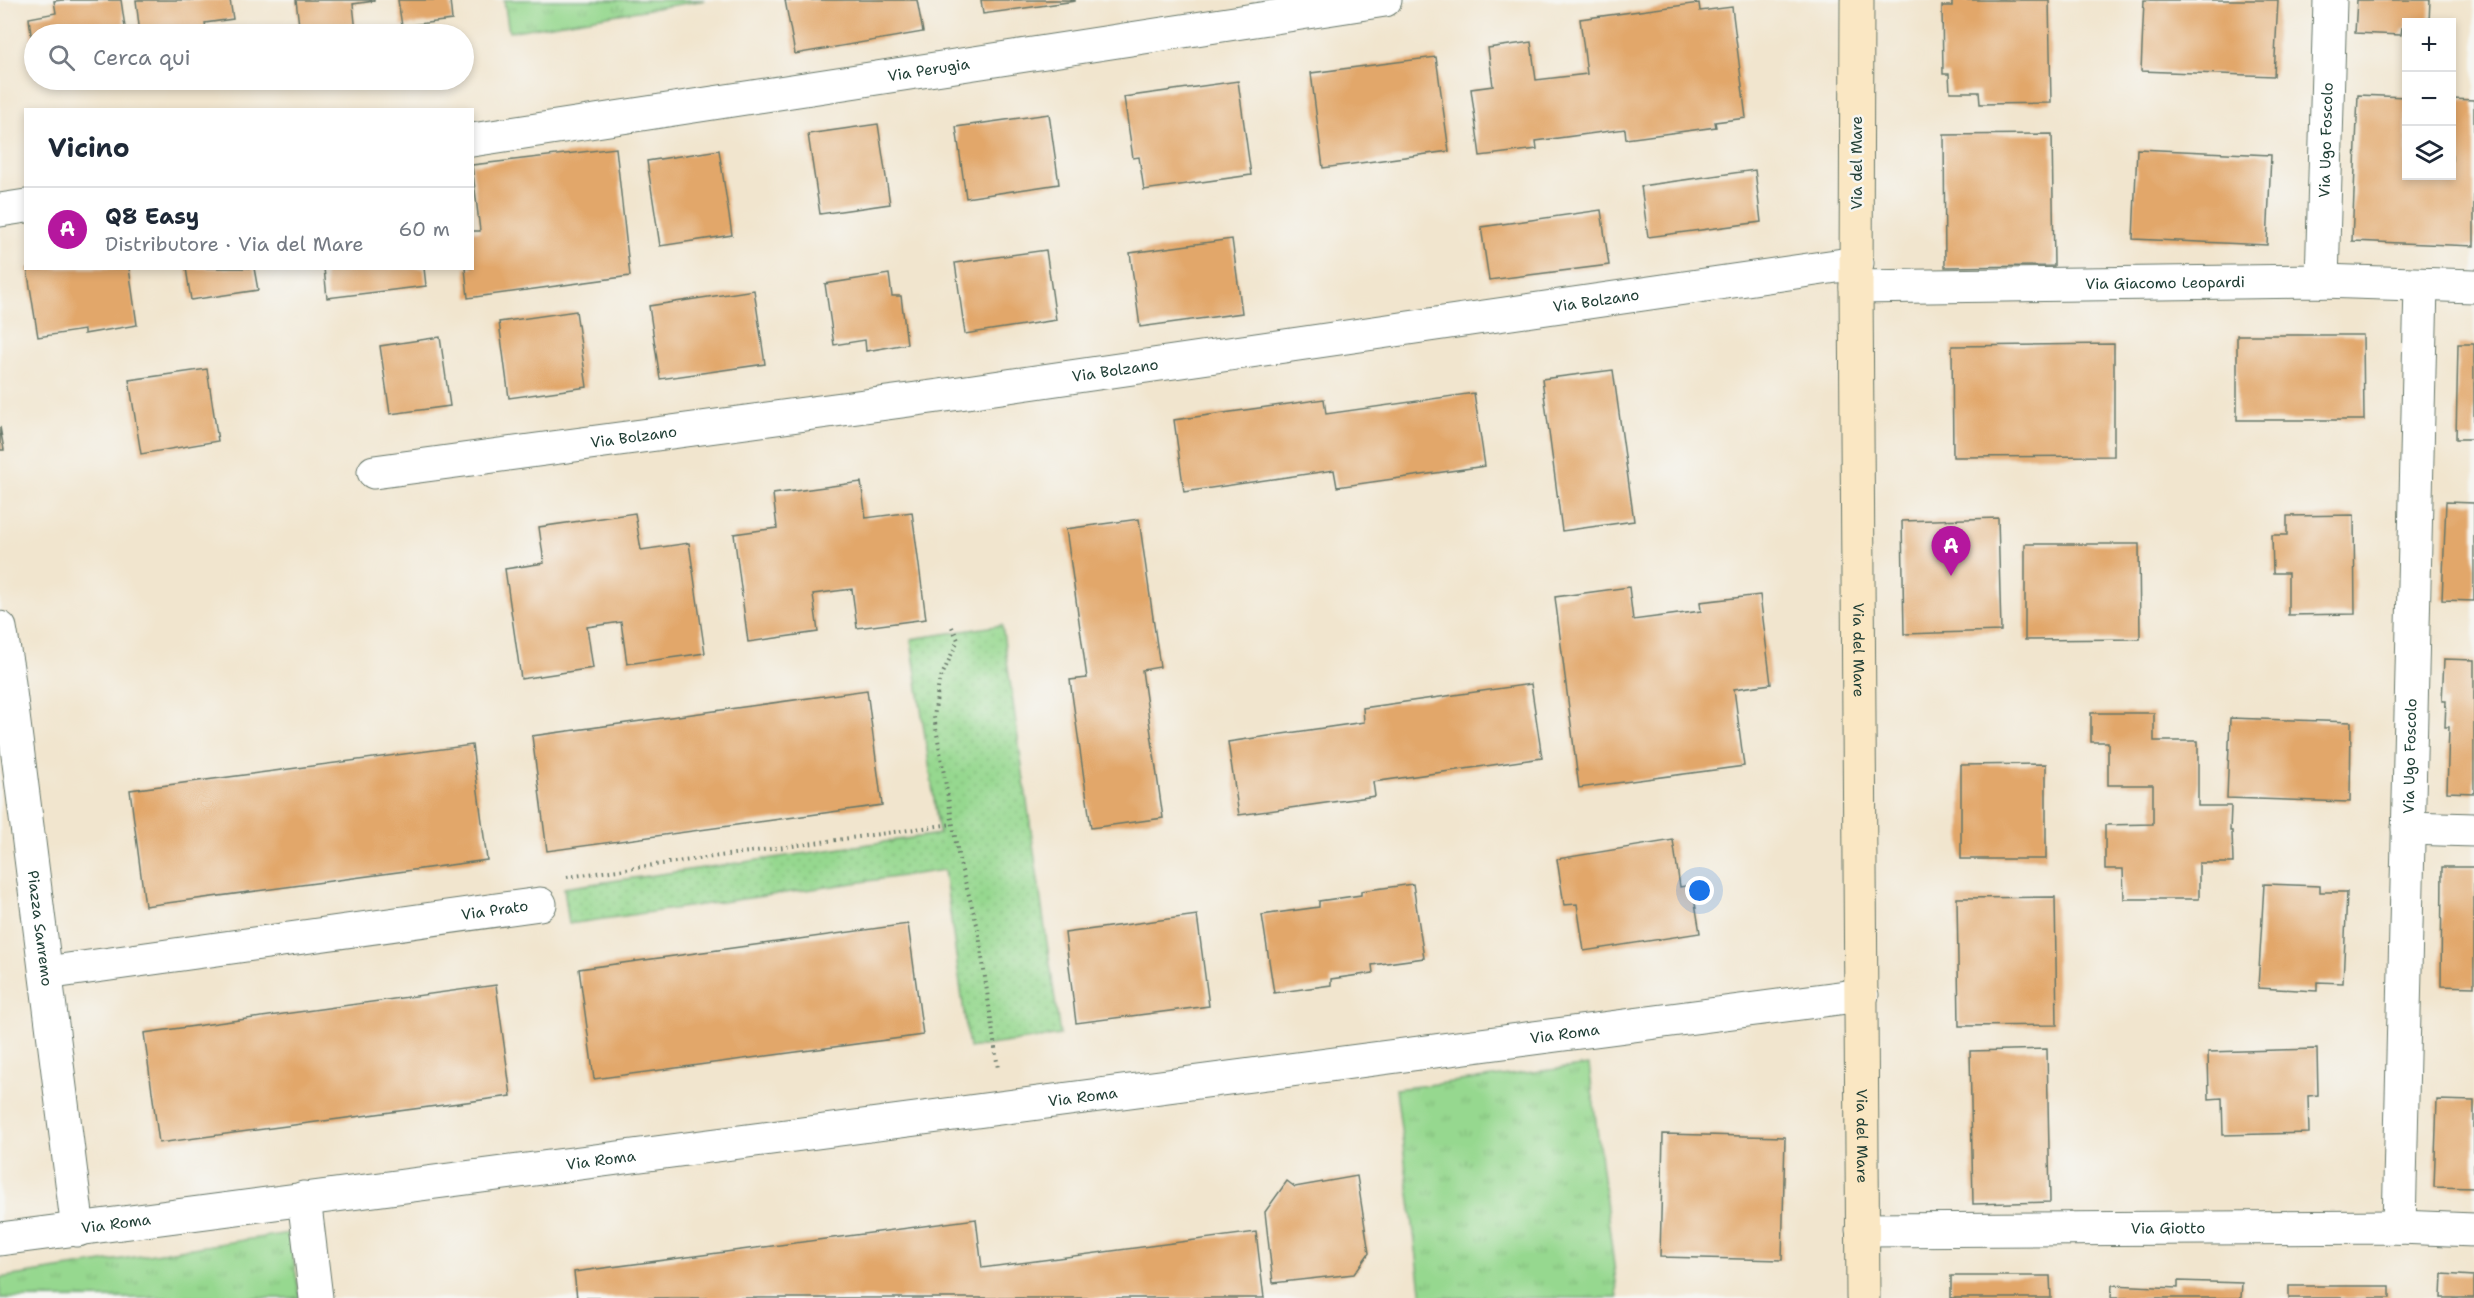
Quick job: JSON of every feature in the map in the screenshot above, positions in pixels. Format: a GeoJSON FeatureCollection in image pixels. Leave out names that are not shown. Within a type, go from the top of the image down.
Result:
{"type":"FeatureCollection","features":[{"type":"Feature","properties":{"kind":"main road","name":"Via del Mare"},"geometry":{"type":"LineString","coordinates":[[1857,0],[1856,275],[1863,1298]]}},
{"type":"Feature","properties":{"kind":"street","name":"Via Perugia"},"geometry":{"type":"LineString","coordinates":[[474,140],[1385,0]]}},
{"type":"Feature","properties":{"kind":"street","name":"Via Ugo Foscolo"},"geometry":{"type":"LineString","coordinates":[[2322,281],[2330,0]]}},
{"type":"Feature","properties":{"kind":"street"},"geometry":{"type":"LineString","coordinates":[[0,210],[24,206]]}},
{"type":"Feature","properties":{"kind":"street","name":"Via Giacomo Leopardi"},"geometry":{"type":"LineString","coordinates":[[1856,275],[2322,281],[2474,286]]}},
{"type":"Feature","properties":{"kind":"street","name":"Via Bolzano"},"geometry":{"type":"LineString","coordinates":[[374,472],[1856,275]]}},
{"type":"Feature","properties":{"kind":"street","name":"Via Ugo Foscolo"},"geometry":{"type":"LineString","coordinates":[[2399,1227],[2421,285]]}},
{"type":"Feature","properties":{"kind":"street","name":"Piazza Sanremo"},"geometry":{"type":"LineString","coordinates":[[0,628],[7,668],[78,1230]]}},
{"type":"Feature","properties":{"kind":"street"},"geometry":{"type":"LineString","coordinates":[[2408,828],[2474,830]]}},
{"type":"Feature","properties":{"kind":"street","name":"Via Prato"},"geometry":{"type":"LineString","coordinates":[[46,973],[540,904]]}},
{"type":"Feature","properties":{"kind":"street","name":"Via Roma"},"geometry":{"type":"LineString","coordinates":[[0,1239],[1862,995]]}},
{"type":"Feature","properties":{"kind":"street"},"geometry":{"type":"LineString","coordinates":[[304,1198],[316,1298]]}},
{"type":"Feature","properties":{"kind":"street","name":"Via Giotto"},"geometry":{"type":"LineString","coordinates":[[1862,1230],[2399,1227],[2474,1230]]}},
{"type":"Feature","properties":{"kind":"path"},"geometry":{"type":"LineString","coordinates":[[952,627],[958,640],[939,682],[934,717],[959,860],[978,928],[1003,1109]]}},
{"type":"Feature","properties":{"kind":"path","name":"Via Prato"},"geometry":{"type":"LineString","coordinates":[[540,904],[536,881],[952,824]]}},
{"type":"Feature","properties":{"kind":"green space"},"geometry":{"type":"Polygon","coordinates":[[[504,0],[705,0],[509,32],[504,0]]]}},
{"type":"Feature","properties":{"kind":"green space"},"geometry":{"type":"Polygon","coordinates":[[[1002,625],[1060,1035],[969,1048],[944,870],[569,924],[564,888],[939,834],[911,639],[1002,625]]]}},
{"type":"Feature","properties":{"kind":"green space"},"geometry":{"type":"Polygon","coordinates":[[[1589,1065],[1618,1298],[1422,1298],[1396,1089],[1589,1065]]]}},
{"type":"Feature","properties":{"kind":"green space"},"geometry":{"type":"Polygon","coordinates":[[[289,1233],[300,1298],[0,1298],[0,1278],[289,1233]]]}},
{"type":"Feature","properties":{"kind":"building"},"geometry":{"type":"Polygon","coordinates":[[[121,0],[125,24],[30,24],[29,18],[56,13],[54,1],[121,0]]]}},
{"type":"Feature","properties":{"kind":"building"},"geometry":{"type":"Polygon","coordinates":[[[136,0],[230,0],[233,19],[205,24],[139,24],[136,0]]]}},
{"type":"Feature","properties":{"kind":"building"},"geometry":{"type":"Polygon","coordinates":[[[296,0],[374,0],[353,4],[355,24],[299,24],[296,0]]]}},
{"type":"Feature","properties":{"kind":"building"},"geometry":{"type":"Polygon","coordinates":[[[398,0],[450,0],[452,20],[402,24],[398,0]]]}},
{"type":"Feature","properties":{"kind":"building"},"geometry":{"type":"Polygon","coordinates":[[[785,0],[917,0],[923,32],[795,54],[785,0]]]}},
{"type":"Feature","properties":{"kind":"building"},"geometry":{"type":"Polygon","coordinates":[[[981,0],[1075,0],[1075,1],[983,14],[981,0]]]}},
{"type":"Feature","properties":{"kind":"building"},"geometry":{"type":"Polygon","coordinates":[[[1952,0],[2049,0],[2051,103],[1980,104],[1979,92],[1950,92],[1949,74],[1943,74],[1942,6],[1952,6],[1952,0]]]}},
{"type":"Feature","properties":{"kind":"building"},"geometry":{"type":"Polygon","coordinates":[[[2144,0],[2278,0],[2274,76],[2141,71],[2144,0]]]}},
{"type":"Feature","properties":{"kind":"building"},"geometry":{"type":"Polygon","coordinates":[[[2357,0],[2430,0],[2429,18],[2402,18],[2401,35],[2355,33],[2357,0]]]}},
{"type":"Feature","properties":{"kind":"building"},"geometry":{"type":"Polygon","coordinates":[[[1699,3],[1700,11],[1732,7],[1746,118],[1715,122],[1716,127],[1626,139],[1625,129],[1536,141],[1537,149],[1480,156],[1471,89],[1493,86],[1488,48],[1531,42],[1536,80],[1587,74],[1580,19],[1699,3]]]}},
{"type":"Feature","properties":{"kind":"building"},"geometry":{"type":"Polygon","coordinates":[[[1436,57],[1449,151],[1323,168],[1311,73],[1436,57]]]}},
{"type":"Feature","properties":{"kind":"building"},"geometry":{"type":"Polygon","coordinates":[[[1238,81],[1251,175],[1144,190],[1139,157],[1133,158],[1124,97],[1238,81]]]}},
{"type":"Feature","properties":{"kind":"building"},"geometry":{"type":"Polygon","coordinates":[[[2358,95],[2402,97],[2402,180],[2456,180],[2456,99],[2474,100],[2474,246],[2352,241],[2358,95]]]}},
{"type":"Feature","properties":{"kind":"building"},"geometry":{"type":"Polygon","coordinates":[[[1049,114],[1059,184],[966,198],[956,127],[1049,114]]]}},
{"type":"Feature","properties":{"kind":"building"},"geometry":{"type":"Polygon","coordinates":[[[878,124],[890,204],[820,214],[808,134],[878,124]]]}},
{"type":"Feature","properties":{"kind":"building"},"geometry":{"type":"Polygon","coordinates":[[[2052,134],[2054,266],[1945,267],[1944,135],[2052,134]]]}},
{"type":"Feature","properties":{"kind":"building"},"geometry":{"type":"Polygon","coordinates":[[[616,148],[630,276],[468,298],[465,270],[474,270],[474,231],[480,231],[474,165],[616,148]]]}},
{"type":"Feature","properties":{"kind":"building"},"geometry":{"type":"Polygon","coordinates":[[[2137,149],[2271,155],[2267,245],[2133,239],[2137,149]]]}},
{"type":"Feature","properties":{"kind":"building"},"geometry":{"type":"Polygon","coordinates":[[[719,150],[732,235],[660,246],[647,161],[719,150]]]}},
{"type":"Feature","properties":{"kind":"building"},"geometry":{"type":"Polygon","coordinates":[[[1755,170],[1761,222],[1648,237],[1641,186],[1755,170]]]}},
{"type":"Feature","properties":{"kind":"building"},"geometry":{"type":"Polygon","coordinates":[[[1601,210],[1609,265],[1489,280],[1481,227],[1601,210]]]}},
{"type":"Feature","properties":{"kind":"building"},"geometry":{"type":"Polygon","coordinates":[[[1232,239],[1242,313],[1140,327],[1130,253],[1232,239]]]}},
{"type":"Feature","properties":{"kind":"building"},"geometry":{"type":"Polygon","coordinates":[[[1046,250],[1056,320],[965,334],[955,263],[1046,250]]]}},
{"type":"Feature","properties":{"kind":"building"},"geometry":{"type":"Polygon","coordinates":[[[27,270],[129,270],[137,325],[84,334],[84,330],[38,337],[27,270]]]}},
{"type":"Feature","properties":{"kind":"building"},"geometry":{"type":"Polygon","coordinates":[[[186,270],[254,270],[258,290],[191,300],[186,270]]]}},
{"type":"Feature","properties":{"kind":"building"},"geometry":{"type":"Polygon","coordinates":[[[324,270],[424,270],[426,286],[327,298],[324,270]]]}},
{"type":"Feature","properties":{"kind":"building"},"geometry":{"type":"Polygon","coordinates":[[[889,274],[892,296],[901,296],[907,344],[866,351],[865,340],[834,345],[825,284],[889,274]]]}},
{"type":"Feature","properties":{"kind":"building"},"geometry":{"type":"Polygon","coordinates":[[[754,290],[765,364],[660,379],[649,306],[754,290]]]}},
{"type":"Feature","properties":{"kind":"building"},"geometry":{"type":"Polygon","coordinates":[[[576,311],[587,387],[509,398],[499,322],[576,311]]]}},
{"type":"Feature","properties":{"kind":"building"},"geometry":{"type":"Polygon","coordinates":[[[2237,335],[2363,335],[2364,420],[2237,420],[2237,335]]]}},
{"type":"Feature","properties":{"kind":"building"},"geometry":{"type":"Polygon","coordinates":[[[440,337],[450,406],[390,414],[380,346],[440,337]]]}},
{"type":"Feature","properties":{"kind":"building"},"geometry":{"type":"Polygon","coordinates":[[[2114,344],[2114,456],[1953,457],[1952,346],[2114,344]]]}},
{"type":"Feature","properties":{"kind":"building"},"geometry":{"type":"Polygon","coordinates":[[[2458,344],[2474,344],[2474,439],[2456,439],[2458,344]]]}},
{"type":"Feature","properties":{"kind":"building"},"geometry":{"type":"Polygon","coordinates":[[[207,369],[218,441],[141,454],[129,380],[207,369]]]}},
{"type":"Feature","properties":{"kind":"building"},"geometry":{"type":"Polygon","coordinates":[[[1613,370],[1634,521],[1562,531],[1542,379],[1613,370]]]}},
{"type":"Feature","properties":{"kind":"building"},"geometry":{"type":"Polygon","coordinates":[[[1474,393],[1485,466],[1337,487],[1334,470],[1184,492],[1174,420],[1324,399],[1326,414],[1474,393]]]}},
{"type":"Feature","properties":{"kind":"building"},"geometry":{"type":"Polygon","coordinates":[[[0,427],[4,450],[0,450],[0,427]]]}},
{"type":"Feature","properties":{"kind":"building"},"geometry":{"type":"Polygon","coordinates":[[[861,482],[866,518],[912,512],[926,619],[857,628],[852,589],[813,594],[818,632],[748,642],[734,534],[777,528],[773,494],[861,482]]]}},
{"type":"Feature","properties":{"kind":"building"},"geometry":{"type":"Polygon","coordinates":[[[2446,502],[2474,503],[2474,601],[2442,600],[2446,502]]]}},
{"type":"Feature","properties":{"kind":"building"},"geometry":{"type":"Polygon","coordinates":[[[635,513],[641,550],[689,543],[705,653],[627,664],[621,622],[587,627],[593,668],[521,679],[505,569],[544,563],[539,527],[635,513]]]}},
{"type":"Feature","properties":{"kind":"building"},"geometry":{"type":"Polygon","coordinates":[[[2354,515],[2355,614],[2288,615],[2288,573],[2273,573],[2272,535],[2287,535],[2287,516],[2354,515]]]}},
{"type":"Feature","properties":{"kind":"building"},"geometry":{"type":"Polygon","coordinates":[[[1998,518],[2001,631],[1904,634],[1902,521],[1998,518]]]}},
{"type":"Feature","properties":{"kind":"building"},"geometry":{"type":"Polygon","coordinates":[[[1139,519],[1160,667],[1142,670],[1163,818],[1091,828],[1070,680],[1087,678],[1066,529],[1139,519]]]}},
{"type":"Feature","properties":{"kind":"building"},"geometry":{"type":"Polygon","coordinates":[[[2025,544],[2139,544],[2140,639],[2025,640],[2025,544]]]}},
{"type":"Feature","properties":{"kind":"building"},"geometry":{"type":"Polygon","coordinates":[[[1629,587],[1633,620],[1701,611],[1700,602],[1760,595],[1771,684],[1734,689],[1744,766],[1579,788],[1555,597],[1629,587]]]}},
{"type":"Feature","properties":{"kind":"building"},"geometry":{"type":"Polygon","coordinates":[[[2444,659],[2474,660],[2474,793],[2447,792],[2449,727],[2445,727],[2446,701],[2442,701],[2444,659]]]}},
{"type":"Feature","properties":{"kind":"building"},"geometry":{"type":"Polygon","coordinates":[[[1531,684],[1542,758],[1373,782],[1375,796],[1239,815],[1228,742],[1364,722],[1363,708],[1531,684]]]}},
{"type":"Feature","properties":{"kind":"building"},"geometry":{"type":"Polygon","coordinates":[[[867,690],[882,805],[547,851],[532,736],[867,690]]]}},
{"type":"Feature","properties":{"kind":"building"},"geometry":{"type":"Polygon","coordinates":[[[2091,713],[2154,713],[2154,741],[2198,741],[2198,806],[2231,806],[2230,831],[2232,831],[2233,863],[2199,863],[2199,899],[2124,899],[2123,869],[2105,869],[2105,825],[2153,824],[2153,785],[2108,785],[2108,742],[2091,742],[2091,713]]]}},
{"type":"Feature","properties":{"kind":"building"},"geometry":{"type":"Polygon","coordinates":[[[2230,718],[2351,722],[2350,802],[2227,798],[2230,718]]]}},
{"type":"Feature","properties":{"kind":"building"},"geometry":{"type":"Polygon","coordinates":[[[472,745],[487,860],[145,906],[130,790],[472,745]]]}},
{"type":"Feature","properties":{"kind":"building"},"geometry":{"type":"Polygon","coordinates":[[[2046,764],[2046,859],[1961,859],[1961,765],[2046,764]]]}},
{"type":"Feature","properties":{"kind":"building"},"geometry":{"type":"Polygon","coordinates":[[[1673,840],[1680,887],[1692,885],[1700,933],[1584,951],[1577,904],[1564,905],[1557,859],[1673,840]]]}},
{"type":"Feature","properties":{"kind":"building"},"geometry":{"type":"Polygon","coordinates":[[[2442,867],[2474,867],[2474,987],[2441,986],[2442,867]]]}},
{"type":"Feature","properties":{"kind":"building"},"geometry":{"type":"Polygon","coordinates":[[[1413,884],[1424,958],[1372,965],[1373,973],[1331,979],[1331,985],[1274,993],[1262,915],[1319,907],[1319,901],[1361,895],[1361,891],[1413,884]]]}},
{"type":"Feature","properties":{"kind":"building"},"geometry":{"type":"Polygon","coordinates":[[[2264,884],[2320,886],[2320,892],[2347,892],[2343,983],[2317,982],[2317,991],[2258,988],[2264,884]]]}},
{"type":"Feature","properties":{"kind":"building"},"geometry":{"type":"Polygon","coordinates":[[[2055,897],[2057,1025],[1959,1026],[1957,898],[2055,897]]]}},
{"type":"Feature","properties":{"kind":"building"},"geometry":{"type":"Polygon","coordinates":[[[1197,915],[1209,1006],[1076,1023],[1065,933],[1197,915]]]}},
{"type":"Feature","properties":{"kind":"building"},"geometry":{"type":"Polygon","coordinates":[[[908,924],[923,1035],[594,1079],[579,969],[908,924]]]}},
{"type":"Feature","properties":{"kind":"building"},"geometry":{"type":"Polygon","coordinates":[[[496,985],[511,1096],[159,1143],[144,1033],[496,985]]]}},
{"type":"Feature","properties":{"kind":"building"},"geometry":{"type":"Polygon","coordinates":[[[2047,1049],[2050,1202],[1973,1204],[1970,1051],[2047,1049]]]}},
{"type":"Feature","properties":{"kind":"building"},"geometry":{"type":"Polygon","coordinates":[[[2317,1049],[2318,1095],[2308,1096],[2309,1133],[2223,1135],[2222,1098],[2209,1099],[2208,1052],[2317,1049]]]}},
{"type":"Feature","properties":{"kind":"building"},"geometry":{"type":"Polygon","coordinates":[[[2437,1100],[2474,1101],[2474,1188],[2434,1187],[2437,1100]]]}},
{"type":"Feature","properties":{"kind":"building"},"geometry":{"type":"Polygon","coordinates":[[[1663,1134],[1785,1137],[1782,1260],[1660,1257],[1663,1134]]]}},
{"type":"Feature","properties":{"kind":"building"},"geometry":{"type":"Polygon","coordinates":[[[1357,1176],[1369,1253],[1354,1274],[1273,1283],[1265,1212],[1287,1181],[1295,1187],[1357,1176]]]}},
{"type":"Feature","properties":{"kind":"building"},"geometry":{"type":"Polygon","coordinates":[[[976,1219],[982,1268],[1256,1232],[1264,1298],[577,1298],[574,1272],[976,1219]]]}},
{"type":"Feature","properties":{"kind":"building"},"geometry":{"type":"Polygon","coordinates":[[[2442,1274],[2474,1276],[2474,1298],[2441,1298],[2442,1274]]]}},
{"type":"Feature","properties":{"kind":"building"},"geometry":{"type":"Polygon","coordinates":[[[1951,1276],[2050,1276],[2051,1298],[1951,1298],[1951,1276]]]}},
{"type":"Feature","properties":{"kind":"building"},"geometry":{"type":"Polygon","coordinates":[[[2178,1281],[2242,1283],[2241,1298],[2111,1298],[2112,1285],[2178,1288],[2178,1281]]]}},
{"type":"Feature","properties":{"kind":"building"},"geometry":{"type":"Polygon","coordinates":[[[2289,1286],[2390,1286],[2390,1298],[2289,1298],[2289,1286]]]}},
{"type":"Feature","properties":{"kind":"place","name":"Q8 Easy"},"geometry":{"type":"Point","coordinates":[1951,576]}}]}
